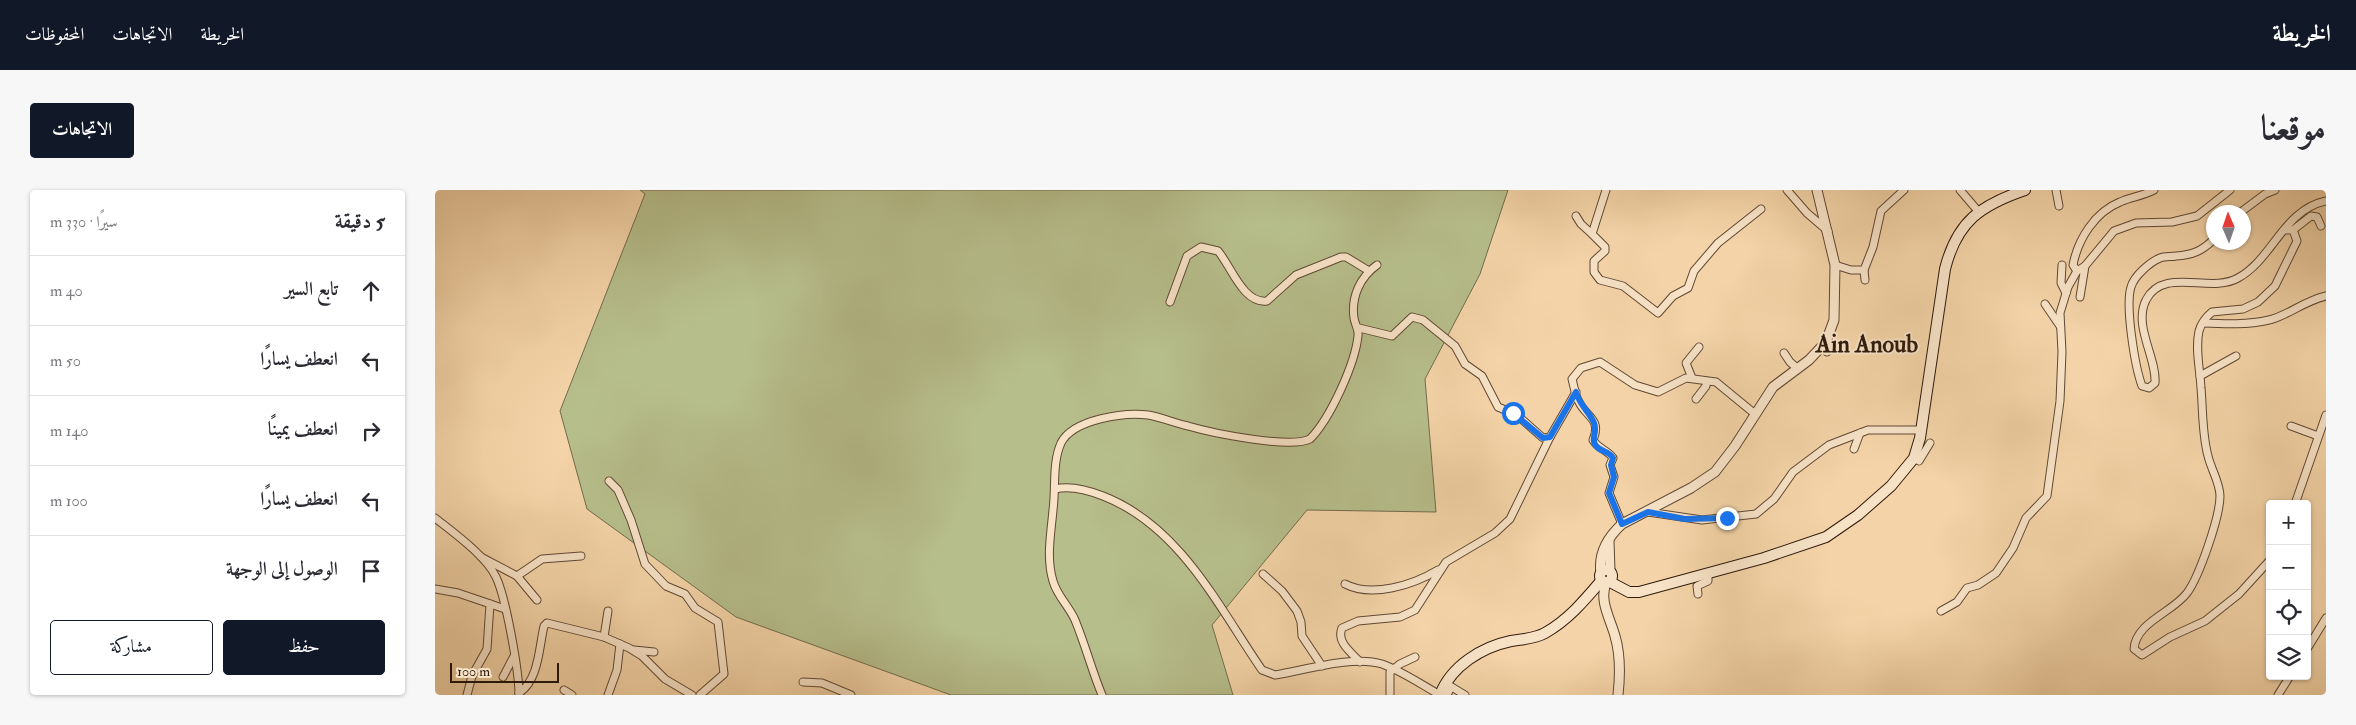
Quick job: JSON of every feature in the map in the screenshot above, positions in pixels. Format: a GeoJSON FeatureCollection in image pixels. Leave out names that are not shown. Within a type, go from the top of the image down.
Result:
{"type":"FeatureCollection","features":[{"type":"Feature","properties":{"kind":"main road"},"geometry":{"type":"LineString","coordinates":[[1440,695],[1448,685],[1450,676],[1471,658],[1511,641],[1532,638],[1561,622],[1607,577],[1629,592],[1639,592],[1790,550],[1826,537],[1858,514],[1891,486],[1914,458],[1922,430],[1945,268],[1950,247],[1978,212],[1987,204],[2025,190]]}},
{"type":"Feature","properties":{"kind":"street"},"geometry":{"type":"LineString","coordinates":[[1592,234],[1606,190]]}},
{"type":"Feature","properties":{"kind":"street"},"geometry":{"type":"LineString","coordinates":[[1787,190],[1807,213],[1828,231]]}},
{"type":"Feature","properties":{"kind":"street"},"geometry":{"type":"LineString","coordinates":[[1618,695],[1615,637],[1604,602],[1603,590],[1607,577],[1609,538],[1622,524],[1648,512],[1715,472],[1735,446],[1773,387],[1819,351],[1826,342],[1834,320],[1835,265],[1817,190]]}},
{"type":"Feature","properties":{"kind":"street"},"geometry":{"type":"LineString","coordinates":[[1865,280],[1864,270],[1873,247],[1881,211],[1904,190]]}},
{"type":"Feature","properties":{"kind":"street"},"geometry":{"type":"LineString","coordinates":[[1960,190],[1978,212]]}},
{"type":"Feature","properties":{"kind":"street"},"geometry":{"type":"LineString","coordinates":[[2056,190],[2059,206]]}},
{"type":"Feature","properties":{"kind":"street"},"geometry":{"type":"LineString","coordinates":[[2077,271],[2073,265],[2075,257],[2098,216],[2119,202],[2154,190]]}},
{"type":"Feature","properties":{"kind":"street"},"geometry":{"type":"LineString","coordinates":[[1941,611],[1957,602],[1967,588],[1978,585],[1996,573],[2013,548],[2026,518],[2047,496],[2060,402],[2060,313],[2077,271],[2085,266],[2114,232],[2136,223],[2172,222],[2197,216],[2230,190]]}},
{"type":"Feature","properties":{"kind":"street"},"geometry":{"type":"LineString","coordinates":[[2250,205],[2265,194],[2275,190]]}},
{"type":"Feature","properties":{"kind":"street"},"geometry":{"type":"LineString","coordinates":[[2206,246],[2201,251],[2190,255],[2161,258],[2141,272],[2131,284],[2128,300],[2137,373],[2142,386],[2149,388],[2155,383],[2143,325],[2144,308],[2151,294],[2172,282],[2213,285],[2238,278],[2253,266],[2303,210],[2326,201]]}},
{"type":"Feature","properties":{"kind":"street"},"geometry":{"type":"LineString","coordinates":[[1577,216],[1581,224],[1605,248],[1605,251],[1594,261],[1596,276],[1605,283],[1623,286],[1658,314],[1673,296],[1688,288],[1694,271],[1718,243],[1761,209]]}},
{"type":"Feature","properties":{"kind":"street"},"geometry":{"type":"LineString","coordinates":[[2284,230],[2293,230],[2311,216],[2317,218],[2321,226]]}},
{"type":"Feature","properties":{"kind":"street"},"geometry":{"type":"LineString","coordinates":[[2266,564],[2239,594],[2205,621],[2170,637],[2142,655],[2134,649],[2135,641],[2144,628],[2173,607],[2188,592],[2214,529],[2220,496],[2207,456],[2198,355],[2199,330],[2212,312],[2251,306],[2275,286],[2297,241],[2293,230]]}},
{"type":"Feature","properties":{"kind":"street"},"geometry":{"type":"LineString","coordinates":[[1170,302],[1187,256],[1201,247],[1217,251],[1249,296],[1262,302],[1267,302],[1296,274],[1341,257],[1346,257],[1369,271]]}},
{"type":"Feature","properties":{"kind":"street"},"geometry":{"type":"LineString","coordinates":[[1102,695],[1075,620],[1059,596],[1050,570],[1049,557],[1055,489],[1055,466],[1062,442],[1083,425],[1110,416],[1147,415],[1209,431],[1295,443],[1310,439],[1336,402],[1359,337],[1359,328],[1354,320],[1354,299],[1359,285],[1369,271],[1377,265]]}},
{"type":"Feature","properties":{"kind":"street"},"geometry":{"type":"LineString","coordinates":[[1835,265],[1851,270],[1864,270]]}},
{"type":"Feature","properties":{"kind":"street"},"geometry":{"type":"LineString","coordinates":[[2062,265],[2061,283],[2067,293]]}},
{"type":"Feature","properties":{"kind":"street"},"geometry":{"type":"LineString","coordinates":[[2079,297],[2085,266]]}},
{"type":"Feature","properties":{"kind":"street"},"geometry":{"type":"LineString","coordinates":[[2203,323],[2221,324],[2269,320],[2303,303],[2326,296]]}},
{"type":"Feature","properties":{"kind":"street"},"geometry":{"type":"LineString","coordinates":[[2045,304],[2061,328]]}},
{"type":"Feature","properties":{"kind":"street"},"geometry":{"type":"LineString","coordinates":[[1359,328],[1392,336],[1412,317],[1423,320],[1455,346],[1465,364],[1482,376],[1498,407],[1517,415],[1543,438],[1550,437]]}},
{"type":"Feature","properties":{"kind":"street"},"geometry":{"type":"LineString","coordinates":[[1826,342],[1829,346],[1827,352]]}},
{"type":"Feature","properties":{"kind":"street"},"geometry":{"type":"LineString","coordinates":[[1692,378],[1685,363],[1699,348]]}},
{"type":"Feature","properties":{"kind":"street"},"geometry":{"type":"LineString","coordinates":[[1784,352],[1790,362],[1798,368]]}},
{"type":"Feature","properties":{"kind":"street"},"geometry":{"type":"LineString","coordinates":[[2200,376],[2236,356]]}},
{"type":"Feature","properties":{"kind":"street"},"geometry":{"type":"LineString","coordinates":[[1622,524],[1609,493],[1614,477],[1611,465],[1613,458],[1611,454],[1597,448],[1593,440],[1595,425],[1588,412],[1579,404],[1571,379],[1576,372],[1581,368],[1600,362],[1635,385],[1658,392],[1692,378],[1716,382],[1755,414]]}},
{"type":"Feature","properties":{"kind":"street"},"geometry":{"type":"LineString","coordinates":[[1696,399],[1707,382]]}},
{"type":"Feature","properties":{"kind":"street"},"geometry":{"type":"LineString","coordinates":[[1360,662],[1341,640],[1339,634],[1342,628],[1367,618],[1399,617],[1410,613],[1422,602],[1440,569],[1446,562],[1495,534],[1510,519],[1550,437],[1576,392]]}},
{"type":"Feature","properties":{"kind":"street"},"geometry":{"type":"LineString","coordinates":[[2296,500],[2326,415]]}},
{"type":"Feature","properties":{"kind":"street"},"geometry":{"type":"LineString","coordinates":[[2291,426],[2318,436]]}},
{"type":"Feature","properties":{"kind":"street"},"geometry":{"type":"LineString","coordinates":[[1648,512],[1702,520],[1756,514],[1775,499],[1787,479],[1829,445],[1872,429],[1922,430]]}},
{"type":"Feature","properties":{"kind":"street"},"geometry":{"type":"LineString","coordinates":[[1854,449],[1859,433]]}},
{"type":"Feature","properties":{"kind":"street"},"geometry":{"type":"LineString","coordinates":[[1914,458],[1919,461],[1930,443]]}},
{"type":"Feature","properties":{"kind":"street"},"geometry":{"type":"LineString","coordinates":[[609,481],[618,490],[631,520],[645,564],[666,586],[685,594],[695,608],[718,622],[724,674],[700,695]]}},
{"type":"Feature","properties":{"kind":"street"},"geometry":{"type":"LineString","coordinates":[[1055,489],[1069,488],[1089,491],[1117,501],[1149,521],[1209,589],[1262,670],[1275,675],[1322,666],[1360,662],[1375,663],[1392,669],[1440,695]]}},
{"type":"Feature","properties":{"kind":"street"},"geometry":{"type":"LineString","coordinates":[[435,518],[479,556],[496,577],[505,609],[519,694]]}},
{"type":"Feature","properties":{"kind":"street"},"geometry":{"type":"LineString","coordinates":[[479,556],[517,576],[537,600]]}},
{"type":"Feature","properties":{"kind":"street"},"geometry":{"type":"LineString","coordinates":[[517,576],[542,559],[581,556]]}},
{"type":"Feature","properties":{"kind":"street"},"geometry":{"type":"LineString","coordinates":[[1345,584],[1357,590],[1393,587],[1426,578],[1440,569]]}},
{"type":"Feature","properties":{"kind":"street"},"geometry":{"type":"LineString","coordinates":[[1698,594],[1697,586],[1708,581],[1708,573]]}},
{"type":"Feature","properties":{"kind":"street"},"geometry":{"type":"LineString","coordinates":[[1263,574],[1282,591],[1297,611],[1301,622],[1302,636],[1322,666]]}},
{"type":"Feature","properties":{"kind":"street"},"geometry":{"type":"LineString","coordinates":[[435,589],[458,592],[505,609]]}},
{"type":"Feature","properties":{"kind":"street"},"geometry":{"type":"LineString","coordinates":[[467,695],[472,676],[487,649],[490,604]]}},
{"type":"Feature","properties":{"kind":"street"},"geometry":{"type":"LineString","coordinates":[[604,638],[608,611]]}},
{"type":"Feature","properties":{"kind":"street"},"geometry":{"type":"LineString","coordinates":[[2311,642],[2326,618]]}},
{"type":"Feature","properties":{"kind":"street"},"geometry":{"type":"LineString","coordinates":[[519,694],[527,686],[536,670],[538,650],[545,623],[604,638],[629,648],[642,656],[665,679],[692,695]]}},
{"type":"Feature","properties":{"kind":"street"},"geometry":{"type":"LineString","coordinates":[[608,695],[617,670],[620,644]]}},
{"type":"Feature","properties":{"kind":"street"},"geometry":{"type":"LineString","coordinates":[[629,648],[654,652]]}},
{"type":"Feature","properties":{"kind":"street"},"geometry":{"type":"LineString","coordinates":[[503,677],[514,656]]}},
{"type":"Feature","properties":{"kind":"street"},"geometry":{"type":"LineString","coordinates":[[1390,695],[1390,672],[1392,669],[1415,657]]}},
{"type":"Feature","properties":{"kind":"street"},"geometry":{"type":"LineString","coordinates":[[2278,695],[2287,680]]}},
{"type":"Feature","properties":{"kind":"street"},"geometry":{"type":"LineString","coordinates":[[803,682],[822,683],[851,695]]}},
{"type":"Feature","properties":{"kind":"street"},"geometry":{"type":"LineString","coordinates":[[1447,695],[1448,685],[1465,695]]}},
{"type":"Feature","properties":{"kind":"street"},"geometry":{"type":"LineString","coordinates":[[564,690],[571,695]]}},
{"type":"Feature","properties":{"kind":"green space"},"geometry":{"type":"Polygon","coordinates":[[[640,190],[1508,190],[1480,274],[1425,379],[1436,512],[1307,510],[1212,625],[1233,695],[951,695],[736,617],[587,509],[560,411],[645,194],[640,190]]]}},
{"type":"Feature","properties":{"kind":"district","name":"Ain Anoub"},"geometry":{"type":"Point","coordinates":[1867,344]}},
{"type":"Feature","properties":{"kind":"route"},"geometry":{"type":"LineString","coordinates":[[1513,413],[1543,438],[1550,437],[1576,392],[1579,404],[1588,412],[1595,425],[1596,433],[1593,440],[1597,448],[1611,454],[1613,458],[1611,465],[1614,477],[1609,493],[1622,524],[1648,512],[1685,519],[1717,520],[1727,518]]}}]}
